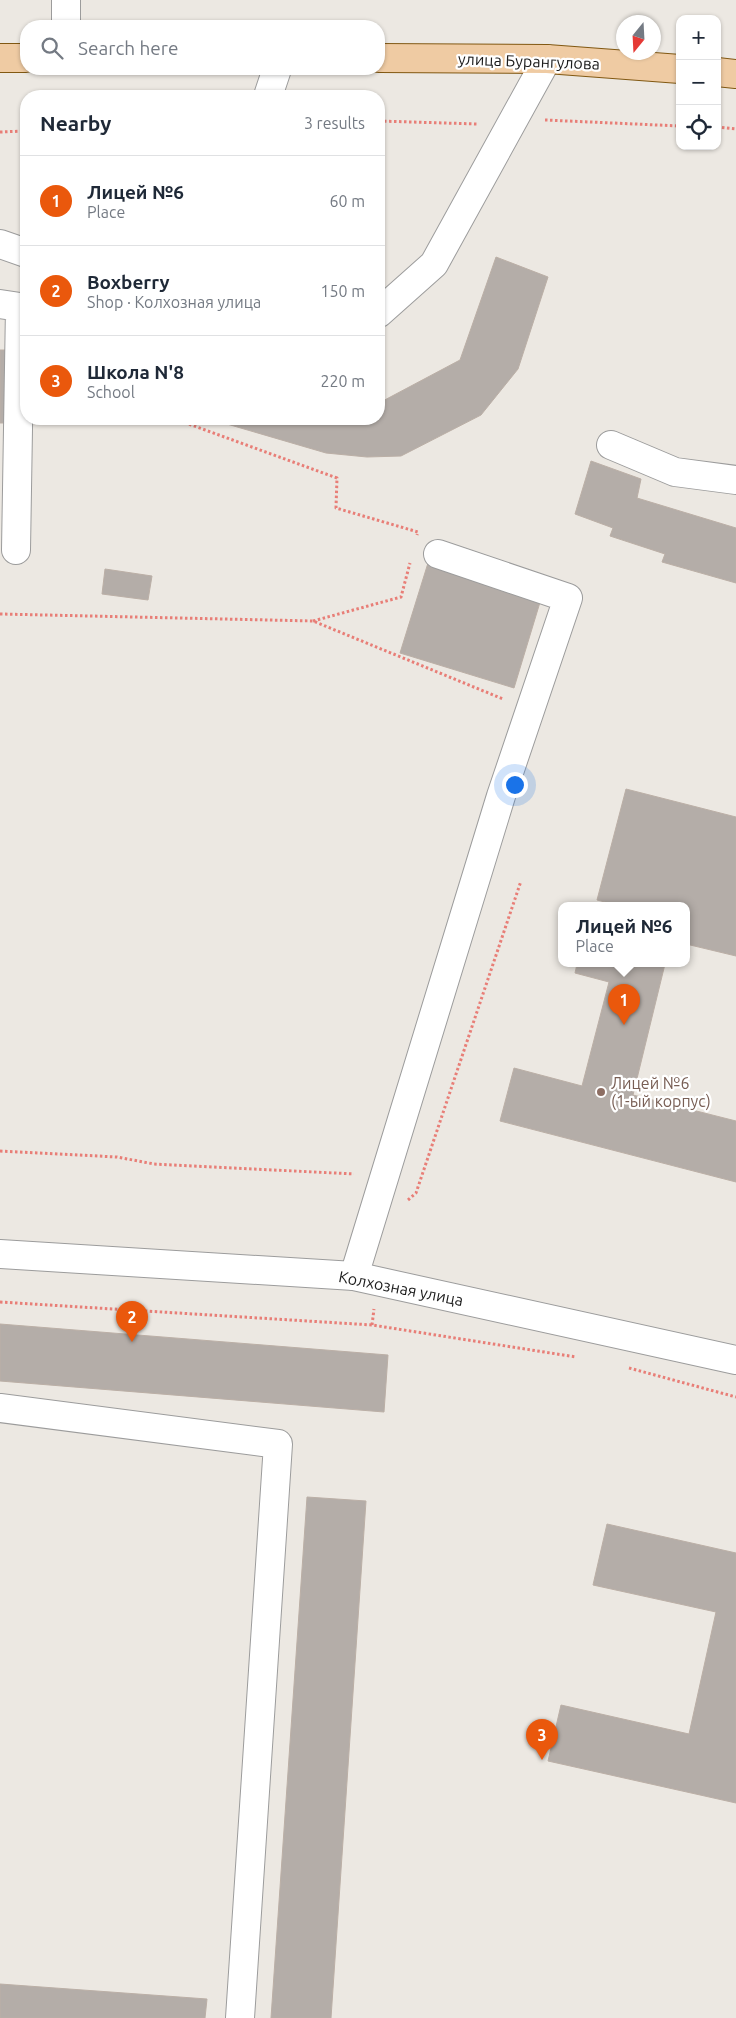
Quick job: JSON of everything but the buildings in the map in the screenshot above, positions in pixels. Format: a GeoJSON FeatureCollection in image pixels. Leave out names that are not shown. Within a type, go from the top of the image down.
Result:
{"type":"FeatureCollection","features":[{"type":"Feature","properties":{"kind":"main road"},"geometry":{"type":"LineString","coordinates":[[0,58],[20,58]]}},
{"type":"Feature","properties":{"kind":"main road","name":"улица Бурангулова"},"geometry":{"type":"LineString","coordinates":[[385,58],[547,58],[676,69]]}},
{"type":"Feature","properties":{"kind":"street"},"geometry":{"type":"LineString","coordinates":[[66,0],[66,20]]}},
{"type":"Feature","properties":{"kind":"street"},"geometry":{"type":"LineString","coordinates":[[385,309],[434,264],[547,58]]}},
{"type":"Feature","properties":{"kind":"street"},"geometry":{"type":"LineString","coordinates":[[270,90],[274,75]]}},
{"type":"Feature","properties":{"kind":"street"},"geometry":{"type":"LineString","coordinates":[[0,244],[20,251]]}},
{"type":"Feature","properties":{"kind":"street"},"geometry":{"type":"LineString","coordinates":[[0,304],[20,307],[16,550]]}},
{"type":"Feature","properties":{"kind":"street"},"geometry":{"type":"LineString","coordinates":[[611,445],[675,472],[736,480]]}},
{"type":"Feature","properties":{"kind":"street"},"geometry":{"type":"LineString","coordinates":[[354,1276],[529,710],[568,598],[427,548]]}},
{"type":"Feature","properties":{"kind":"street","name":"Колхозная улица"},"geometry":{"type":"LineString","coordinates":[[0,1254],[354,1276],[736,1360]]}},
{"type":"Feature","properties":{"kind":"street"},"geometry":{"type":"LineString","coordinates":[[0,1408],[278,1444],[240,2018]]}},
{"type":"Feature","properties":{"kind":"path"},"geometry":{"type":"LineString","coordinates":[[721,127],[736,129]]}},
{"type":"Feature","properties":{"kind":"path"},"geometry":{"type":"LineString","coordinates":[[0,132],[20,131]]}},
{"type":"Feature","properties":{"kind":"path"},"geometry":{"type":"LineString","coordinates":[[191,425],[337,478],[336,508],[418,532],[427,548]]}},
{"type":"Feature","properties":{"kind":"path"},"geometry":{"type":"LineString","coordinates":[[0,614],[312,621],[401,597],[410,560]]}},
{"type":"Feature","properties":{"kind":"path"},"geometry":{"type":"LineString","coordinates":[[312,621],[529,710]]}},
{"type":"Feature","properties":{"kind":"path"},"geometry":{"type":"LineString","coordinates":[[402,1204],[416,1193],[521,881]]}},
{"type":"Feature","properties":{"kind":"path"},"geometry":{"type":"LineString","coordinates":[[0,1151],[118,1157],[154,1164],[354,1174]]}},
{"type":"Feature","properties":{"kind":"path"},"geometry":{"type":"LineString","coordinates":[[0,1302],[372,1325],[578,1357]]}},
{"type":"Feature","properties":{"kind":"path"},"geometry":{"type":"LineString","coordinates":[[372,1325],[375,1303]]}},
{"type":"Feature","properties":{"kind":"path"},"geometry":{"type":"LineString","coordinates":[[626,1368],[736,1397]]}},
{"type":"Feature","properties":{"kind":"place","name":"Лицей №6"},"geometry":{"type":"Point","coordinates":[624,1025]}},
{"type":"Feature","properties":{"kind":"place","name":"Лицей №6 (1-ый корпус)"},"geometry":{"type":"Point","coordinates":[601,1092]}},
{"type":"Feature","properties":{"kind":"place","name":"Boxberry"},"geometry":{"type":"Point","coordinates":[132,1342]}},
{"type":"Feature","properties":{"kind":"place","name":"Школа N'8"},"geometry":{"type":"Point","coordinates":[542,1760]}}]}
